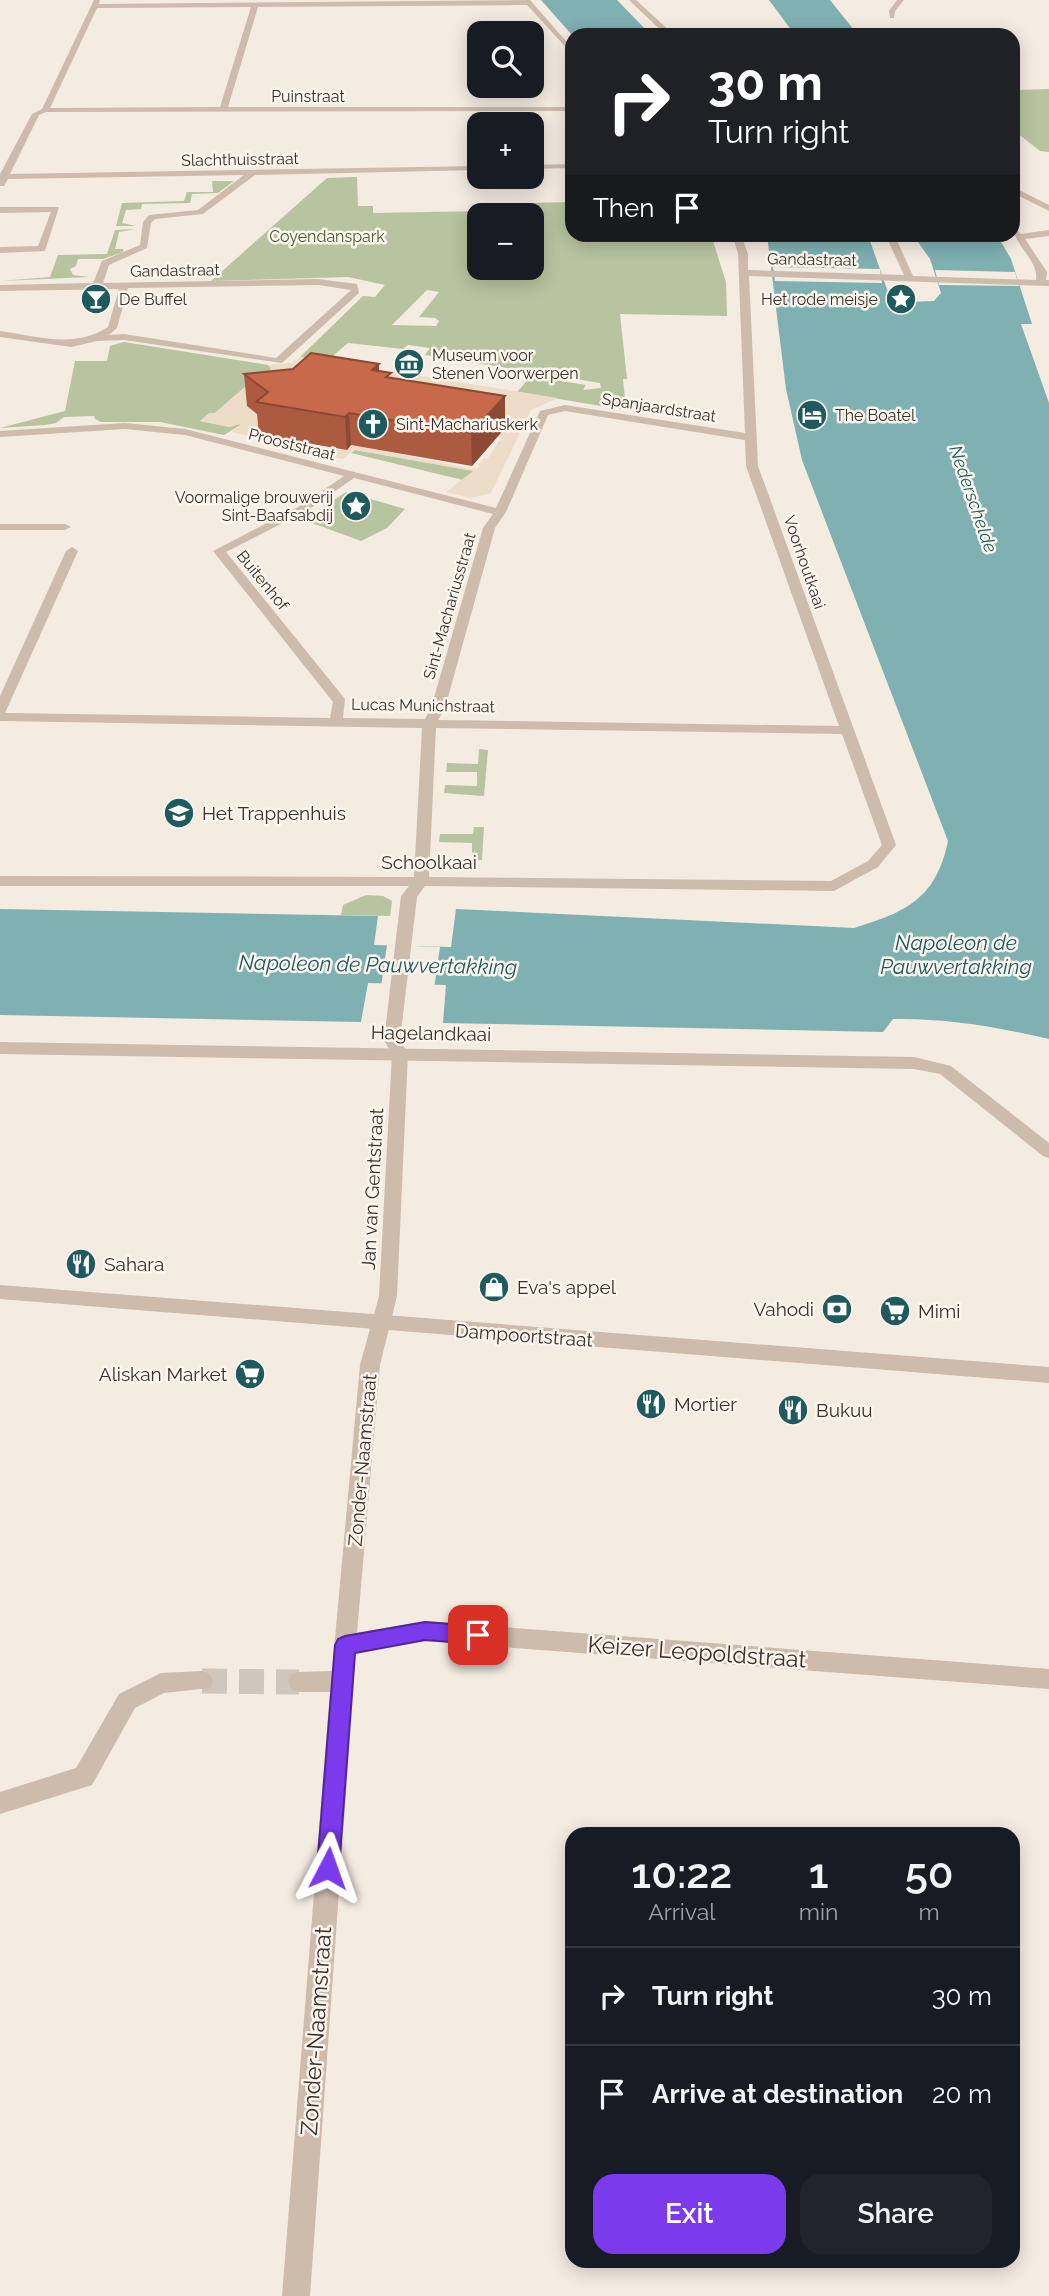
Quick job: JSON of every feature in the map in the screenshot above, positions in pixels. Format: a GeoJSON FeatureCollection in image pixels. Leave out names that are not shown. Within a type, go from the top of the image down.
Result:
{"type":"FeatureCollection","features":[{"type":"Feature","properties":{"kind":"street"},"geometry":{"type":"LineString","coordinates":[[632,0],[662,28]]}},
{"type":"Feature","properties":{"kind":"street"},"geometry":{"type":"LineString","coordinates":[[892,17],[892,11],[901,0]]}},
{"type":"Feature","properties":{"kind":"street"},"geometry":{"type":"LineString","coordinates":[[0,187],[2,177],[36,114],[45,110],[96,3],[256,6],[528,2],[565,44]]}},
{"type":"Feature","properties":{"kind":"street"},"geometry":{"type":"LineString","coordinates":[[223,110],[256,6]]}},
{"type":"Feature","properties":{"kind":"street","name":"Puinstraat"},"geometry":{"type":"LineString","coordinates":[[45,110],[565,109]]}},
{"type":"Feature","properties":{"kind":"street"},"geometry":{"type":"LineString","coordinates":[[544,167],[565,166]]}},
{"type":"Feature","properties":{"kind":"street","name":"Slachthuisstraat"},"geometry":{"type":"LineString","coordinates":[[2,177],[467,168]]}},
{"type":"Feature","properties":{"kind":"street"},"geometry":{"type":"LineString","coordinates":[[97,286],[106,262],[144,246],[147,222],[152,217],[201,212],[252,173]]}},
{"type":"Feature","properties":{"kind":"street"},"geometry":{"type":"LineString","coordinates":[[1020,192],[1049,208]]}},
{"type":"Feature","properties":{"kind":"street"},"geometry":{"type":"LineString","coordinates":[[0,210],[56,209],[42,249],[0,250]]}},
{"type":"Feature","properties":{"kind":"street"},"geometry":{"type":"LineString","coordinates":[[1045,282],[1042,272],[1020,237],[1049,233]]}},
{"type":"Feature","properties":{"kind":"street","name":"Voorhoutkaai"},"geometry":{"type":"LineString","coordinates":[[739,242],[743,254],[748,437],[752,466],[845,730],[889,845],[873,864],[854,874]]}},
{"type":"Feature","properties":{"kind":"street"},"geometry":{"type":"LineString","coordinates":[[893,242],[909,277]]}},
{"type":"Feature","properties":{"kind":"street","name":"Gandastraat"},"geometry":{"type":"LineString","coordinates":[[743,273],[1017,279],[1045,282]]}},
{"type":"Feature","properties":{"kind":"street","name":"Gandastraat"},"geometry":{"type":"LineString","coordinates":[[0,288],[318,282],[354,286],[355,293],[278,361],[124,337],[97,338]]}},
{"type":"Feature","properties":{"kind":"street"},"geometry":{"type":"LineString","coordinates":[[0,334],[71,344],[97,338],[112,328],[124,286]]}},
{"type":"Feature","properties":{"kind":"street","name":"Spanjaardstraat"},"geometry":{"type":"LineString","coordinates":[[565,408],[748,437]]}},
{"type":"Feature","properties":{"kind":"street","name":"Sint-Machariusstraat"},"geometry":{"type":"LineString","coordinates":[[421,881],[429,724],[441,699],[489,528],[500,512],[544,413],[565,408]]}},
{"type":"Feature","properties":{"kind":"street","name":"Prooststraat"},"geometry":{"type":"LineString","coordinates":[[0,435],[125,426],[185,432],[500,512]]}},
{"type":"Feature","properties":{"kind":"street","name":"Buitenhof"},"geometry":{"type":"LineString","coordinates":[[336,721],[340,702],[219,551],[304,508],[352,475]]}},
{"type":"Feature","properties":{"kind":"street"},"geometry":{"type":"LineString","coordinates":[[0,527],[65,527]]}},
{"type":"Feature","properties":{"kind":"street"},"geometry":{"type":"LineString","coordinates":[[0,711],[72,551]]}},
{"type":"Feature","properties":{"kind":"street","name":"Lucas Munichstraat"},"geometry":{"type":"LineString","coordinates":[[0,717],[845,730]]}},
{"type":"Feature","properties":{"kind":"street","name":"Schoolkaai"},"geometry":{"type":"LineString","coordinates":[[0,881],[421,881],[834,886],[854,874]]}},
{"type":"Feature","properties":{"kind":"street","name":"Jan van Gentstraat"},"geometry":{"type":"LineString","coordinates":[[381,1324],[388,1296],[400,1054],[392,1040],[409,897],[421,881]]}},
{"type":"Feature","properties":{"kind":"street","name":"Hagelandkaai"},"geometry":{"type":"LineString","coordinates":[[0,1048],[914,1063],[944,1070],[1049,1152]]}},
{"type":"Feature","properties":{"kind":"street","name":"Dampoortstraat"},"geometry":{"type":"LineString","coordinates":[[0,1292],[1049,1376]]}},
{"type":"Feature","properties":{"kind":"street","name":"Zonder-Naamstraat"},"geometry":{"type":"LineString","coordinates":[[296,2296],[345,1645],[370,1365],[381,1324]]}},
{"type":"Feature","properties":{"kind":"street","name":"Keizer Leopoldstraat"},"geometry":{"type":"LineString","coordinates":[[345,1645],[425,1631],[1049,1679]]}},
{"type":"Feature","properties":{"kind":"street"},"geometry":{"type":"LineString","coordinates":[[0,1803],[84,1777],[127,1701],[161,1683],[202,1681]]}},
{"type":"Feature","properties":{"kind":"street"},"geometry":{"type":"LineString","coordinates":[[299,1682],[342,1681]]}},
{"type":"Feature","properties":{"kind":"green space"},"geometry":{"type":"Polygon","coordinates":[[[1049,89],[1049,152],[1040,151],[1020,135],[1020,90],[1049,89]]]}},
{"type":"Feature","properties":{"kind":"green space","name":"Coyendanspark"},"geometry":{"type":"Polygon","coordinates":[[[357,177],[358,206],[373,206],[373,213],[467,211],[467,280],[544,280],[544,203],[527,203],[565,202],[565,242],[713,242],[726,282],[727,316],[620,314],[627,379],[623,379],[626,408],[631,411],[517,392],[531,376],[586,385],[583,390],[601,388],[600,383],[425,355],[430,348],[408,345],[403,349],[348,343],[327,361],[300,357],[363,296],[375,297],[385,285],[348,277],[211,281],[327,178],[357,177]],[[427,290],[392,325],[436,326],[439,321],[435,318],[419,317],[439,292],[427,290]]]}},
{"type":"Feature","properties":{"kind":"green space"},"geometry":{"type":"Polygon","coordinates":[[[212,181],[234,181],[218,193],[192,194],[190,203],[142,204],[141,209],[126,210],[122,223],[136,226],[116,226],[122,203],[184,201],[187,192],[213,192],[212,181]]]}},
{"type":"Feature","properties":{"kind":"green space"},"geometry":{"type":"Polygon","coordinates":[[[135,229],[119,232],[115,249],[123,249],[123,252],[103,259],[78,259],[76,266],[70,269],[73,275],[89,277],[0,281],[50,277],[58,255],[107,254],[115,230],[135,229]]]}},
{"type":"Feature","properties":{"kind":"green space"},"geometry":{"type":"Polygon","coordinates":[[[124,342],[268,365],[272,369],[264,376],[259,375],[215,413],[200,421],[230,427],[234,423],[242,424],[224,435],[160,422],[101,422],[94,416],[64,417],[56,423],[45,425],[0,428],[65,411],[75,361],[107,361],[110,346],[124,342]]]}},
{"type":"Feature","properties":{"kind":"green space"},"geometry":{"type":"Polygon","coordinates":[[[355,450],[474,471],[463,480],[351,453],[355,450]]]}},
{"type":"Feature","properties":{"kind":"green space"},"geometry":{"type":"Polygon","coordinates":[[[346,492],[405,509],[387,528],[361,541],[304,520],[346,492]]]}},
{"type":"Feature","properties":{"kind":"green space"},"geometry":{"type":"Polygon","coordinates":[[[479,749],[488,750],[484,796],[444,793],[445,785],[477,786],[477,772],[446,772],[447,763],[478,764],[479,749]]]}},
{"type":"Feature","properties":{"kind":"green space"},"geometry":{"type":"Polygon","coordinates":[[[474,827],[484,827],[482,860],[472,860],[472,843],[439,842],[440,834],[473,834],[474,827]]]}},
{"type":"Feature","properties":{"kind":"green space"},"geometry":{"type":"Polygon","coordinates":[[[366,895],[383,896],[392,901],[390,916],[341,915],[343,905],[366,895]]]}},
{"type":"Feature","properties":{"kind":"shaded area"},"geometry":{"type":"Polygon","coordinates":[[[300,357],[558,398],[531,410],[491,493],[471,498],[446,492],[473,471],[355,450],[342,459],[232,432],[241,424],[230,427],[200,421],[209,413],[215,413],[259,375],[264,376],[271,369],[268,365],[292,363],[300,357]],[[260,435],[325,449],[347,450],[354,445],[471,469],[480,467],[478,465],[484,458],[488,458],[499,441],[503,440],[498,436],[260,435]]]}},
{"type":"Feature","properties":{"kind":"water"},"geometry":{"type":"Polygon","coordinates":[[[541,0],[617,0],[644,28],[566,28],[541,0]]]}},
{"type":"Feature","properties":{"kind":"water"},"geometry":{"type":"Polygon","coordinates":[[[769,0],[830,0],[852,28],[790,28],[769,0]]]}},
{"type":"Feature","properties":{"kind":"water"},"geometry":{"type":"Polygon","coordinates":[[[768,242],[870,242],[889,295],[906,302],[934,301],[941,293],[930,259],[918,242],[1001,242],[1011,259],[1032,324],[1021,324],[1049,403],[1049,1039],[972,1024],[913,1019],[893,1019],[883,1032],[443,1023],[446,985],[368,983],[361,1022],[0,1015],[0,909],[378,916],[374,945],[451,947],[456,909],[854,928],[889,916],[916,900],[936,877],[948,841],[802,460],[786,389],[768,242]]]}},
{"type":"Feature","properties":{"kind":"pier"},"geometry":{"type":"Polygon","coordinates":[[[773,267],[880,269],[882,283],[775,281],[773,267]]]}},
{"type":"Feature","properties":{"kind":"pier"},"geometry":{"type":"Polygon","coordinates":[[[935,270],[1015,272],[1019,286],[939,285],[935,270]]]}},
{"type":"Feature","properties":{"kind":"pier"},"geometry":{"type":"Polygon","coordinates":[[[387,945],[440,947],[434,989],[381,987],[387,945]]]}},
{"type":"Feature","properties":{"kind":"building"},"geometry":{"type":"Polygon","coordinates":[[[311,353],[379,364],[372,370],[391,373],[386,377],[505,396],[471,433],[349,413],[345,417],[256,402],[268,392],[244,374],[293,369],[311,353]]]}},
{"type":"Feature","properties":{"kind":"tunnel"},"geometry":{"type":"LineString","coordinates":[[202,1681],[299,1682]]}},
{"type":"Feature","properties":{"kind":"place","name":"De Buffel"},"geometry":{"type":"Point","coordinates":[96,299]}},
{"type":"Feature","properties":{"kind":"place","name":"Het rode meisje"},"geometry":{"type":"Point","coordinates":[901,299]}},
{"type":"Feature","properties":{"kind":"place","name":"Museum voor Stenen Voorwerpen"},"geometry":{"type":"Point","coordinates":[409,364]}},
{"type":"Feature","properties":{"kind":"place","name":"The Boatel"},"geometry":{"type":"Point","coordinates":[812,415]}},
{"type":"Feature","properties":{"kind":"place","name":"Sint-Machariuskerk"},"geometry":{"type":"Point","coordinates":[373,424]}},
{"type":"Feature","properties":{"kind":"place","name":"Voormalige brouwerij Sint-Baafsabdij"},"geometry":{"type":"Point","coordinates":[356,506]}},
{"type":"Feature","properties":{"kind":"place","name":"Het Trappenhuis"},"geometry":{"type":"Point","coordinates":[179,813]}},
{"type":"Feature","properties":{"kind":"place","name":"Sahara"},"geometry":{"type":"Point","coordinates":[81,1264]}},
{"type":"Feature","properties":{"kind":"place","name":"Eva's appel"},"geometry":{"type":"Point","coordinates":[494,1287]}},
{"type":"Feature","properties":{"kind":"place","name":"Vahodi"},"geometry":{"type":"Point","coordinates":[837,1309]}},
{"type":"Feature","properties":{"kind":"place","name":"Mimi"},"geometry":{"type":"Point","coordinates":[895,1311]}},
{"type":"Feature","properties":{"kind":"place","name":"Aliskan Market"},"geometry":{"type":"Point","coordinates":[250,1374]}},
{"type":"Feature","properties":{"kind":"place","name":"Mortier"},"geometry":{"type":"Point","coordinates":[651,1404]}},
{"type":"Feature","properties":{"kind":"place","name":"Bukuu"},"geometry":{"type":"Point","coordinates":[793,1410]}},
{"type":"Feature","properties":{"kind":"route"},"geometry":{"type":"LineString","coordinates":[[328,1868],[345,1645],[425,1631],[478,1635]]}},
{"type":"Feature","properties":{"kind":"water label","name":"Nederschelde"},"geometry":{"type":"Point","coordinates":[973,499]}},
{"type":"Feature","properties":{"kind":"water label","name":"Napoleon de Pauwvertakking"},"geometry":{"type":"Point","coordinates":[956,955]}},
{"type":"Feature","properties":{"kind":"water label","name":"Napoleon de Pauwvertakking"},"geometry":{"type":"Point","coordinates":[378,965]}}]}
